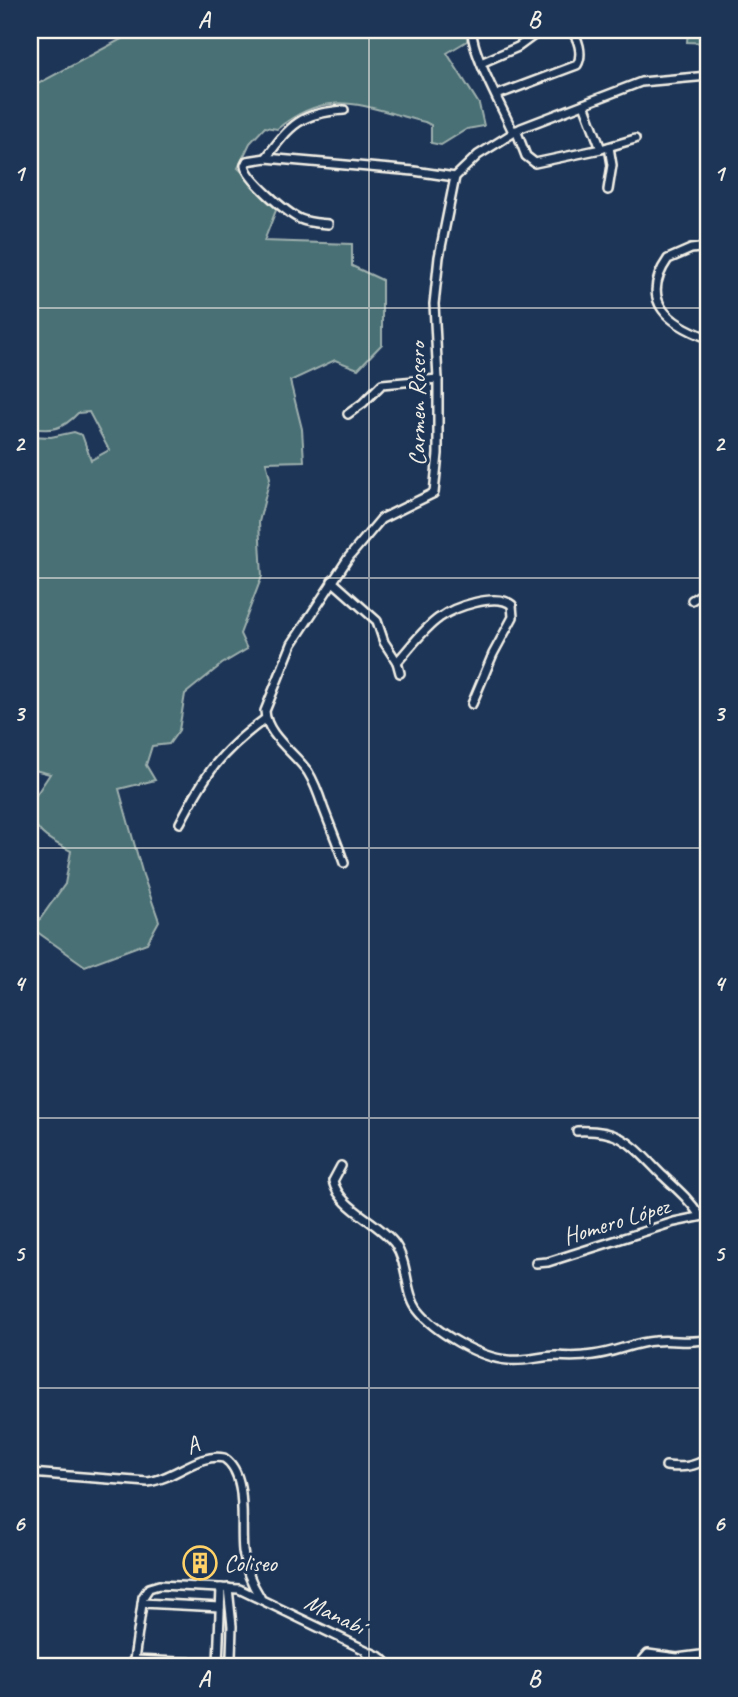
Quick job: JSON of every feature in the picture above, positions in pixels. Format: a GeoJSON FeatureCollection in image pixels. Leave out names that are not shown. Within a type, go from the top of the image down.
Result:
{"type":"FeatureCollection","features":[{"type":"Feature","properties":{"kind":"street"},"geometry":{"type":"LineString","coordinates":[[472,30],[481,63],[526,156],[536,163],[635,139]]}},
{"type":"Feature","properties":{"kind":"street"},"geometry":{"type":"LineString","coordinates":[[481,63],[518,47],[541,30]]}},
{"type":"Feature","properties":{"kind":"street"},"geometry":{"type":"LineString","coordinates":[[498,95],[577,65],[580,57],[576,37],[569,30]]}},
{"type":"Feature","properties":{"kind":"street"},"geometry":{"type":"LineString","coordinates":[[328,224],[300,219],[249,175],[246,170],[247,161],[266,158],[455,177],[478,155],[514,131],[641,82],[708,76]]}},
{"type":"Feature","properties":{"kind":"street"},"geometry":{"type":"LineString","coordinates":[[584,104],[601,149]]}},
{"type":"Feature","properties":{"kind":"street"},"geometry":{"type":"LineString","coordinates":[[266,158],[296,122],[325,111],[344,110]]}},
{"type":"Feature","properties":{"kind":"street"},"geometry":{"type":"LineString","coordinates":[[608,190],[612,165],[610,147]]}},
{"type":"Feature","properties":{"kind":"street","name":"Carmen Rosero"},"geometry":{"type":"LineString","coordinates":[[265,719],[268,699],[292,644],[332,581],[381,519],[434,493],[438,454],[438,379],[434,303],[440,250],[455,177]]}},
{"type":"Feature","properties":{"kind":"street"},"geometry":{"type":"LineString","coordinates":[[708,247],[691,249],[668,259],[659,276],[656,295],[659,306],[669,318],[685,329],[708,338]]}},
{"type":"Feature","properties":{"kind":"street"},"geometry":{"type":"LineString","coordinates":[[348,414],[382,384],[438,379]]}},
{"type":"Feature","properties":{"kind":"street"},"geometry":{"type":"LineString","coordinates":[[332,581],[377,621],[400,673]]}},
{"type":"Feature","properties":{"kind":"street"},"geometry":{"type":"LineString","coordinates":[[692,600],[708,590]]}},
{"type":"Feature","properties":{"kind":"street"},"geometry":{"type":"LineString","coordinates":[[397,662],[433,622],[444,615],[492,599],[507,601],[512,605],[513,617],[493,654],[472,704]]}},
{"type":"Feature","properties":{"kind":"street"},"geometry":{"type":"LineString","coordinates":[[180,823],[210,768],[224,752],[265,719],[310,774],[344,863]]}},
{"type":"Feature","properties":{"kind":"street"},"geometry":{"type":"LineString","coordinates":[[577,1132],[602,1131],[615,1135],[640,1150],[704,1216]]}},
{"type":"Feature","properties":{"kind":"street"},"geometry":{"type":"LineString","coordinates":[[341,1166],[333,1181],[343,1201],[358,1210],[392,1240],[402,1255],[413,1302],[426,1319],[462,1345],[505,1360],[522,1361],[554,1356],[594,1355],[654,1341],[698,1342],[708,1339]]}},
{"type":"Feature","properties":{"kind":"street","name":"Homero López"},"geometry":{"type":"LineString","coordinates":[[536,1263],[548,1262],[674,1222],[704,1216]]}},
{"type":"Feature","properties":{"kind":"street","name":"A"},"geometry":{"type":"LineString","coordinates":[[30,1473],[148,1482],[161,1480],[204,1458],[224,1458],[237,1474],[243,1553],[252,1584],[260,1597]]}},
{"type":"Feature","properties":{"kind":"street"},"geometry":{"type":"LineString","coordinates":[[666,1466],[682,1468],[697,1465],[708,1458]]}},
{"type":"Feature","properties":{"kind":"street","name":"Manabí"},"geometry":{"type":"LineString","coordinates":[[142,1603],[149,1588],[159,1584],[239,1589],[382,1658],[391,1667]]}},
{"type":"Feature","properties":{"kind":"street"},"geometry":{"type":"LineString","coordinates":[[218,1664],[220,1607],[224,1588]]}},
{"type":"Feature","properties":{"kind":"street"},"geometry":{"type":"LineString","coordinates":[[134,1660],[224,1664],[231,1657],[232,1626],[224,1588]]}},
{"type":"Feature","properties":{"kind":"street"},"geometry":{"type":"LineString","coordinates":[[127,1667],[134,1660],[142,1603],[220,1607]]}},
{"type":"Feature","properties":{"kind":"street"},"geometry":{"type":"LineString","coordinates":[[220,1625],[232,1626]]}},
{"type":"Feature","properties":{"kind":"street"},"geometry":{"type":"LineString","coordinates":[[363,1649],[377,1667]]}},
{"type":"Feature","properties":{"kind":"street"},"geometry":{"type":"LineString","coordinates":[[643,1667],[642,1661],[648,1654],[677,1658],[708,1654]]}},
{"type":"Feature","properties":{"kind":"green space"},"geometry":{"type":"Polygon","coordinates":[[[138,30],[469,30],[467,41],[447,53],[479,104],[484,126],[467,129],[441,145],[431,143],[431,125],[425,122],[366,106],[332,104],[314,107],[296,115],[277,129],[265,127],[250,143],[238,168],[278,205],[264,241],[352,244],[352,266],[382,280],[382,344],[358,369],[335,360],[290,381],[302,429],[304,461],[266,462],[270,478],[259,522],[262,576],[240,634],[247,649],[222,664],[185,694],[179,730],[169,744],[152,746],[146,765],[155,780],[119,789],[159,921],[147,943],[85,966],[33,929],[65,884],[71,851],[49,839],[38,829],[30,804],[50,774],[30,769],[30,436],[51,437],[74,432],[82,435],[91,460],[109,450],[89,412],[78,413],[56,428],[30,428],[30,88],[138,30]]]}},
{"type":"Feature","properties":{"kind":"green space"},"geometry":{"type":"Polygon","coordinates":[[[688,30],[708,30],[708,43],[687,42],[688,30]]]}},
{"type":"Feature","properties":{"kind":"place","name":"Coliseo"},"geometry":{"type":"Point","coordinates":[200,1563]}}]}
